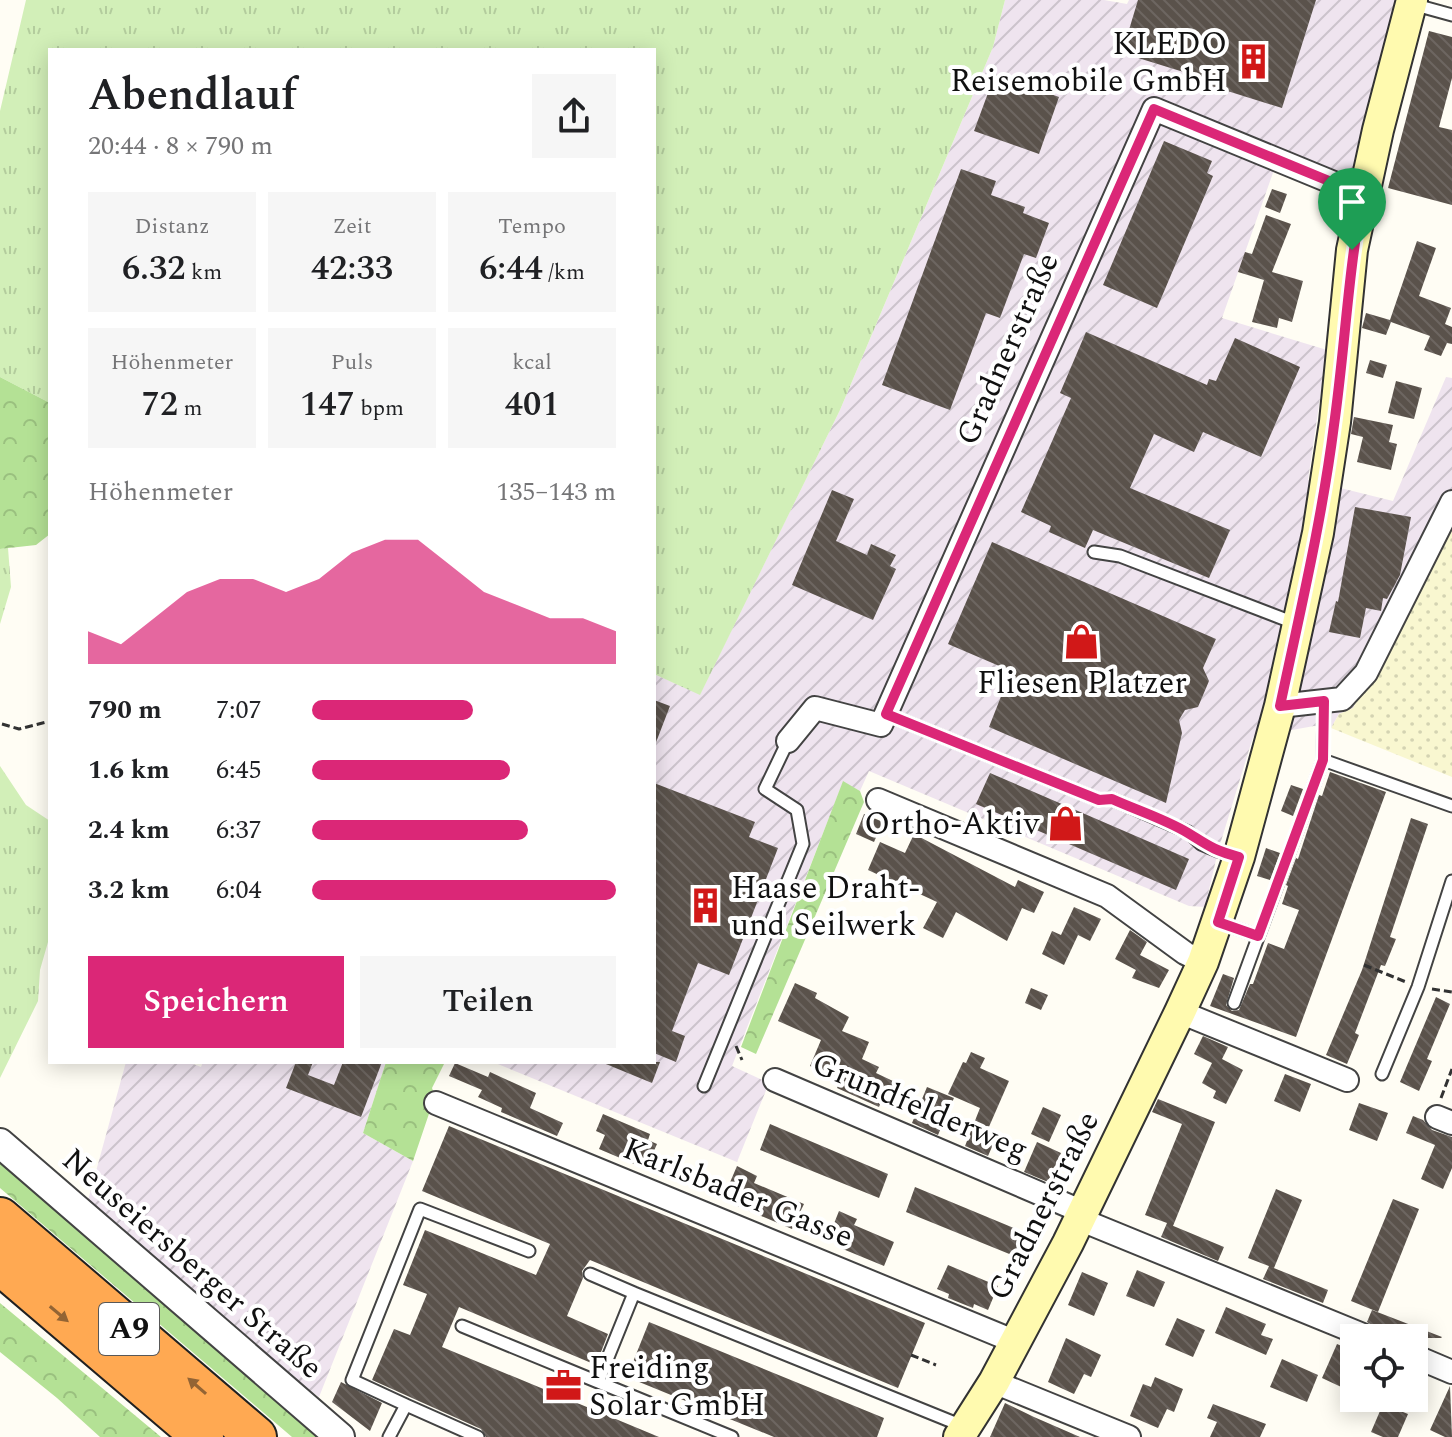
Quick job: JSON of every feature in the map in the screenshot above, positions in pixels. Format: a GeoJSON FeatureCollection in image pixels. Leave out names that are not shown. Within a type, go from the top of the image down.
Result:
{"type":"FeatureCollection","features":[{"type":"Feature","properties":{"kind":"highway","name":"A9"},"geometry":{"type":"LineString","coordinates":[[0,1218],[256,1437]]}},
{"type":"Feature","properties":{"kind":"highway","name":"A9"},"geometry":{"type":"LineString","coordinates":[[0,1264],[203,1437]]}},
{"type":"Feature","properties":{"kind":"main road","name":"Gradnerstraße"},"geometry":{"type":"LineString","coordinates":[[962,1432],[1016,1342],[1180,1012],[1203,962],[1239,857],[1280,706],[1318,533],[1335,422],[1352,250],[1412,2]]}},
{"type":"Feature","properties":{"kind":"street","name":"Gradnerstraße"},"geometry":{"type":"LineString","coordinates":[[886,714],[1154,109],[1363,195]]}},
{"type":"Feature","properties":{"kind":"street"},"geometry":{"type":"LineString","coordinates":[[1280,706],[1342,699],[1366,673],[1452,502]]}},
{"type":"Feature","properties":{"kind":"street"},"geometry":{"type":"LineString","coordinates":[[788,741],[815,708],[881,725],[886,714]]}},
{"type":"Feature","properties":{"kind":"street"},"geometry":{"type":"LineString","coordinates":[[878,800],[1107,896],[1185,953],[1203,962]]}},
{"type":"Feature","properties":{"kind":"street"},"geometry":{"type":"LineString","coordinates":[[1180,1012],[1347,1080]]}},
{"type":"Feature","properties":{"kind":"street","name":"Grundfelderweg"},"geometry":{"type":"LineString","coordinates":[[775,1080],[1340,1325]]}},
{"type":"Feature","properties":{"kind":"street","name":"Karlsbader Gasse"},"geometry":{"type":"LineString","coordinates":[[436,1103],[1016,1342]]}},
{"type":"Feature","properties":{"kind":"street","name":"Neuseiersberger Straße"},"geometry":{"type":"LineString","coordinates":[[0,1143],[340,1437]]}},
{"type":"Feature","properties":{"kind":"street"},"geometry":{"type":"LineString","coordinates":[[1428,1362],[1452,1372]]}},
{"type":"Feature","properties":{"kind":"street"},"geometry":{"type":"LineString","coordinates":[[994,1382],[1129,1437]]}},
{"type":"Feature","properties":{"kind":"lane"},"geometry":{"type":"LineString","coordinates":[[1412,2],[1452,15]]}},
{"type":"Feature","properties":{"kind":"lane"},"geometry":{"type":"LineString","coordinates":[[1094,552],[1120,556],[1298,624]]}},
{"type":"Feature","properties":{"kind":"lane"},"geometry":{"type":"LineString","coordinates":[[1234,1003],[1323,760],[1324,701]]}},
{"type":"Feature","properties":{"kind":"lane"},"geometry":{"type":"LineString","coordinates":[[886,714],[1099,800],[1112,799],[1188,832],[1201,844],[1239,857]]}},
{"type":"Feature","properties":{"kind":"lane"},"geometry":{"type":"LineString","coordinates":[[704,1086],[803,844],[797,810],[765,789],[788,741]]}},
{"type":"Feature","properties":{"kind":"lane"},"geometry":{"type":"LineString","coordinates":[[1323,760],[1452,806]]}},
{"type":"Feature","properties":{"kind":"lane"},"geometry":{"type":"LineString","coordinates":[[1382,1074],[1418,987],[1452,881]]}},
{"type":"Feature","properties":{"kind":"lane"},"geometry":{"type":"LineString","coordinates":[[1218,922],[1258,936]]}},
{"type":"Feature","properties":{"kind":"lane"},"geometry":{"type":"LineString","coordinates":[[478,1437],[352,1380],[420,1209],[529,1251]]}},
{"type":"Feature","properties":{"kind":"lane","name":"Gradnerstraße"},"geometry":{"type":"LineString","coordinates":[[590,1274],[962,1432]]}},
{"type":"Feature","properties":{"kind":"lane"},"geometry":{"type":"LineString","coordinates":[[598,1382],[634,1293]]}},
{"type":"Feature","properties":{"kind":"lane"},"geometry":{"type":"LineString","coordinates":[[462,1326],[732,1437]]}},
{"type":"Feature","properties":{"kind":"lane"},"geometry":{"type":"LineString","coordinates":[[389,1437],[406,1405]]}},
{"type":"Feature","properties":{"kind":"path"},"geometry":{"type":"LineString","coordinates":[[2,724],[19,729],[48,722]]}},
{"type":"Feature","properties":{"kind":"path"},"geometry":{"type":"LineString","coordinates":[[1443,1113],[1452,1069]]}},
{"type":"Feature","properties":{"kind":"path"},"geometry":{"type":"LineString","coordinates":[[911,1355],[936,1365]]}},
{"type":"Feature","properties":{"kind":"shaded area"},"geometry":{"type":"Polygon","coordinates":[[[1005,0],[1104,0],[1127,4],[1129,0],[1401,0],[1352,195],[1275,167],[1222,318],[1327,350],[1308,480],[1393,501],[1446,377],[1452,378],[1452,523],[1353,708],[1339,714],[1331,728],[1314,726],[1253,737],[1218,851],[1205,907],[1189,906],[869,771],[860,791],[843,782],[732,1066],[769,1083],[737,1162],[498,1064],[656,1064],[656,675],[700,694],[840,410],[993,47],[1005,0]]]}},
{"type":"Feature","properties":{"kind":"shaded area"},"geometry":{"type":"Polygon","coordinates":[[[1452,523],[1452,777],[1331,728],[1339,714],[1353,708],[1452,523]]]}},
{"type":"Feature","properties":{"kind":"shaded area"},"geometry":{"type":"Polygon","coordinates":[[[125,1064],[193,1064],[201,1067],[202,1064],[385,1064],[363,1133],[413,1161],[319,1397],[87,1204],[125,1064]]]}},
{"type":"Feature","properties":{"kind":"green space"},"geometry":{"type":"Polygon","coordinates":[[[26,0],[1005,0],[993,47],[840,410],[700,695],[656,675],[656,48],[48,48],[48,402],[0,377],[0,111],[26,0]]]}},
{"type":"Feature","properties":{"kind":"green space"},"geometry":{"type":"Polygon","coordinates":[[[0,377],[48,402],[48,536],[36,545],[0,549],[0,377]]]}},
{"type":"Feature","properties":{"kind":"green space"},"geometry":{"type":"Polygon","coordinates":[[[8,548],[11,587],[0,624],[0,549],[8,548]]]}},
{"type":"Feature","properties":{"kind":"green space"},"geometry":{"type":"Polygon","coordinates":[[[0,766],[26,805],[48,820],[48,942],[40,970],[38,1001],[0,1078],[0,766]]]}},
{"type":"Feature","properties":{"kind":"green space"},"geometry":{"type":"Polygon","coordinates":[[[843,781],[860,791],[864,802],[756,1054],[741,1047],[843,781]]]}},
{"type":"Feature","properties":{"kind":"green space"},"geometry":{"type":"Polygon","coordinates":[[[385,1064],[444,1064],[432,1088],[435,1096],[413,1161],[363,1133],[385,1064]]]}},
{"type":"Feature","properties":{"kind":"green space"},"geometry":{"type":"Polygon","coordinates":[[[0,1156],[326,1437],[292,1437],[0,1188],[0,1156]]]}},
{"type":"Feature","properties":{"kind":"green space"},"geometry":{"type":"Polygon","coordinates":[[[0,1303],[161,1437],[100,1437],[0,1352],[0,1303]]]}},
{"type":"Feature","properties":{"kind":"building","name":"KLEDO Reisemobile GmbH"},"geometry":{"type":"Polygon","coordinates":[[[1138,0],[1316,0],[1282,108],[1202,83],[1203,78],[1122,53],[1138,0]]]}},
{"type":"Feature","properties":{"kind":"building"},"geometry":{"type":"Polygon","coordinates":[[[1429,31],[1452,37],[1452,78],[1439,127],[1452,130],[1452,205],[1388,188],[1429,31]]]}},
{"type":"Feature","properties":{"kind":"building"},"geometry":{"type":"Polygon","coordinates":[[[995,74],[1059,97],[1039,154],[974,131],[995,74]]]}},
{"type":"Feature","properties":{"kind":"building"},"geometry":{"type":"Polygon","coordinates":[[[1164,141],[1212,161],[1207,173],[1213,176],[1157,308],[1103,285],[1164,141]]]}},
{"type":"Feature","properties":{"kind":"building"},"geometry":{"type":"Polygon","coordinates":[[[961,169],[996,181],[991,195],[1025,207],[1023,213],[1049,223],[1036,258],[1024,254],[1000,318],[986,313],[950,410],[882,385],[961,169]]]}},
{"type":"Feature","properties":{"kind":"building"},"geometry":{"type":"Polygon","coordinates":[[[1272,189],[1287,194],[1280,213],[1265,207],[1272,189]]]}},
{"type":"Feature","properties":{"kind":"building"},"geometry":{"type":"Polygon","coordinates":[[[1266,215],[1291,224],[1272,272],[1303,281],[1292,322],[1279,318],[1277,328],[1252,322],[1264,280],[1238,272],[1245,252],[1252,254],[1266,215]]]}},
{"type":"Feature","properties":{"kind":"building"},"geometry":{"type":"Polygon","coordinates":[[[1417,241],[1436,248],[1419,296],[1451,308],[1445,324],[1452,327],[1452,344],[1447,343],[1441,356],[1424,350],[1430,336],[1391,322],[1386,335],[1362,328],[1366,313],[1390,320],[1417,241]]]}},
{"type":"Feature","properties":{"kind":"building"},"geometry":{"type":"Polygon","coordinates":[[[1086,332],[1207,385],[1209,379],[1216,381],[1235,338],[1300,367],[1261,457],[1203,432],[1194,452],[1154,434],[1130,488],[1230,530],[1209,578],[1093,530],[1085,548],[1049,532],[1051,526],[1021,512],[1071,398],[1060,393],[1086,332]]]}},
{"type":"Feature","properties":{"kind":"building"},"geometry":{"type":"Polygon","coordinates":[[[1370,360],[1387,365],[1383,378],[1366,373],[1370,360]]]}},
{"type":"Feature","properties":{"kind":"building"},"geometry":{"type":"Polygon","coordinates":[[[1396,381],[1422,388],[1414,419],[1388,413],[1396,381]]]}},
{"type":"Feature","properties":{"kind":"building"},"geometry":{"type":"Polygon","coordinates":[[[1354,417],[1393,425],[1389,442],[1397,444],[1391,470],[1357,462],[1363,437],[1351,434],[1354,417]]]}},
{"type":"Feature","properties":{"kind":"building"},"geometry":{"type":"Polygon","coordinates":[[[832,490],[854,499],[836,541],[867,555],[871,544],[896,555],[890,566],[896,569],[873,620],[792,585],[832,490]]]}},
{"type":"Feature","properties":{"kind":"building"},"geometry":{"type":"Polygon","coordinates":[[[1355,507],[1411,517],[1400,575],[1387,599],[1383,598],[1381,611],[1366,608],[1360,638],[1329,632],[1338,602],[1355,507]]]}},
{"type":"Feature","properties":{"kind":"building","name":"Fliesen Platzer"},"geometry":{"type":"Polygon","coordinates":[[[992,542],[1216,639],[1203,668],[1209,681],[1198,707],[1185,710],[1179,720],[1182,733],[1166,803],[989,727],[1011,671],[948,644],[992,542]]]}},
{"type":"Feature","properties":{"kind":"building"},"geometry":{"type":"Polygon","coordinates":[[[656,701],[670,706],[656,742],[656,701]]]}},
{"type":"Feature","properties":{"kind":"building"},"geometry":{"type":"Polygon","coordinates":[[[1330,772],[1386,792],[1296,1037],[1210,1006],[1223,974],[1234,978],[1226,1005],[1232,1011],[1239,1010],[1250,984],[1253,984],[1268,943],[1284,949],[1299,910],[1282,904],[1286,885],[1330,772]]]}},
{"type":"Feature","properties":{"kind":"building"},"geometry":{"type":"Polygon","coordinates":[[[990,773],[1189,859],[1176,890],[976,804],[990,773]]]}},
{"type":"Feature","properties":{"kind":"building","name":"Haase Draht- und Seilwerk"},"geometry":{"type":"Polygon","coordinates":[[[656,784],[755,822],[749,837],[778,848],[729,975],[698,963],[672,1031],[685,1036],[676,1062],[656,1054],[656,784]]]}},
{"type":"Feature","properties":{"kind":"building"},"geometry":{"type":"Polygon","coordinates":[[[1291,785],[1303,789],[1293,816],[1281,811],[1291,785]]]}},
{"type":"Feature","properties":{"kind":"building"},"geometry":{"type":"Polygon","coordinates":[[[864,814],[883,822],[874,842],[856,834],[864,814]]]}},
{"type":"Feature","properties":{"kind":"building"},"geometry":{"type":"Polygon","coordinates":[[[1411,818],[1428,824],[1390,937],[1396,939],[1385,966],[1381,965],[1355,1033],[1359,1035],[1347,1064],[1326,1055],[1362,970],[1411,818]]]}},
{"type":"Feature","properties":{"kind":"building"},"geometry":{"type":"Polygon","coordinates":[[[914,834],[1015,887],[1018,880],[1044,892],[1034,913],[1022,908],[1007,941],[956,912],[943,938],[923,928],[937,902],[868,870],[880,842],[905,853],[914,834]]]}},
{"type":"Feature","properties":{"kind":"building"},"geometry":{"type":"Polygon","coordinates":[[[1266,848],[1280,853],[1270,880],[1257,876],[1266,848]]]}},
{"type":"Feature","properties":{"kind":"building"},"geometry":{"type":"Polygon","coordinates":[[[1074,907],[1101,919],[1090,941],[1078,935],[1064,965],[1042,954],[1052,931],[1061,935],[1074,907]]]}},
{"type":"Feature","properties":{"kind":"building"},"geometry":{"type":"Polygon","coordinates":[[[1130,930],[1147,942],[1140,955],[1169,970],[1159,988],[1132,978],[1136,970],[1115,959],[1130,930]]]}},
{"type":"Feature","properties":{"kind":"building"},"geometry":{"type":"Polygon","coordinates":[[[795,983],[817,993],[815,998],[849,1017],[842,1031],[869,1042],[862,1059],[879,1067],[876,1073],[895,1082],[886,1104],[881,1102],[879,1107],[837,1088],[841,1079],[810,1066],[821,1040],[778,1021],[795,983]]]}},
{"type":"Feature","properties":{"kind":"building"},"geometry":{"type":"Polygon","coordinates":[[[1031,988],[1048,995],[1041,1010],[1025,1003],[1031,988]]]}},
{"type":"Feature","properties":{"kind":"building"},"geometry":{"type":"Polygon","coordinates":[[[1436,997],[1450,1004],[1427,1059],[1432,1061],[1419,1091],[1400,1082],[1436,997]]]}},
{"type":"Feature","properties":{"kind":"building"},"geometry":{"type":"Polygon","coordinates":[[[1203,1036],[1228,1047],[1222,1059],[1243,1070],[1226,1104],[1213,1098],[1216,1091],[1202,1083],[1212,1063],[1194,1054],[1203,1036]]]}},
{"type":"Feature","properties":{"kind":"building"},"geometry":{"type":"Polygon","coordinates":[[[971,1052],[985,1058],[980,1068],[1009,1081],[988,1129],[998,1133],[988,1156],[965,1146],[980,1108],[948,1094],[971,1052]]]}},
{"type":"Feature","properties":{"kind":"building"},"geometry":{"type":"Polygon","coordinates":[[[660,1062],[652,1083],[606,1064],[660,1062]]]}},
{"type":"Feature","properties":{"kind":"building"},"geometry":{"type":"Polygon","coordinates":[[[295,1064],[312,1064],[308,1075],[334,1085],[342,1064],[381,1064],[361,1117],[286,1088],[295,1064]]]}},
{"type":"Feature","properties":{"kind":"building"},"geometry":{"type":"Polygon","coordinates":[[[457,1064],[488,1077],[490,1072],[536,1093],[530,1108],[563,1123],[557,1136],[501,1112],[502,1108],[478,1097],[482,1090],[449,1076],[457,1064]]]}},
{"type":"Feature","properties":{"kind":"building"},"geometry":{"type":"Polygon","coordinates":[[[1285,1074],[1311,1084],[1300,1112],[1274,1101],[1285,1074]]]}},
{"type":"Feature","properties":{"kind":"building"},"geometry":{"type":"Polygon","coordinates":[[[927,1087],[954,1098],[938,1135],[912,1123],[927,1087]]]}},
{"type":"Feature","properties":{"kind":"building"},"geometry":{"type":"Polygon","coordinates":[[[1158,1099],[1215,1122],[1173,1226],[1224,1247],[1218,1261],[1161,1237],[1167,1223],[1145,1215],[1182,1124],[1152,1112],[1158,1099]]]}},
{"type":"Feature","properties":{"kind":"building"},"geometry":{"type":"Polygon","coordinates":[[[1359,1103],[1388,1113],[1377,1141],[1349,1130],[1359,1103]]]}},
{"type":"Feature","properties":{"kind":"building"},"geometry":{"type":"Polygon","coordinates":[[[1043,1107],[1061,1115],[1049,1142],[1031,1134],[1043,1107]]]}},
{"type":"Feature","properties":{"kind":"building"},"geometry":{"type":"Polygon","coordinates":[[[603,1114],[650,1134],[648,1140],[657,1144],[646,1169],[599,1149],[605,1135],[596,1131],[603,1114]]]}},
{"type":"Feature","properties":{"kind":"building"},"geometry":{"type":"Polygon","coordinates":[[[1413,1116],[1423,1120],[1432,1130],[1452,1137],[1452,1168],[1443,1189],[1421,1179],[1435,1145],[1406,1133],[1413,1116]]]}},
{"type":"Feature","properties":{"kind":"building"},"geometry":{"type":"Polygon","coordinates":[[[770,1124],[888,1174],[879,1198],[760,1150],[770,1124]]]}},
{"type":"Feature","properties":{"kind":"building"},"geometry":{"type":"Polygon","coordinates":[[[449,1126],[925,1323],[898,1388],[590,1260],[582,1271],[583,1278],[567,1316],[608,1334],[596,1365],[459,1307],[442,1347],[659,1437],[486,1437],[481,1429],[372,1380],[394,1329],[410,1335],[427,1294],[403,1285],[425,1230],[536,1275],[550,1244],[422,1191],[449,1126]]]}},
{"type":"Feature","properties":{"kind":"building"},"geometry":{"type":"Polygon","coordinates":[[[1037,1142],[1061,1153],[1048,1182],[1024,1172],[1037,1142]]]}},
{"type":"Feature","properties":{"kind":"building"},"geometry":{"type":"Polygon","coordinates":[[[737,1166],[757,1176],[754,1183],[804,1204],[792,1229],[733,1204],[738,1191],[728,1187],[737,1166]]]}},
{"type":"Feature","properties":{"kind":"building"},"geometry":{"type":"Polygon","coordinates":[[[915,1187],[1038,1238],[1029,1262],[906,1212],[915,1187]]]}},
{"type":"Feature","properties":{"kind":"building"},"geometry":{"type":"Polygon","coordinates":[[[1276,1189],[1302,1200],[1274,1268],[1248,1258],[1276,1189]]]}},
{"type":"Feature","properties":{"kind":"building"},"geometry":{"type":"Polygon","coordinates":[[[1393,1199],[1419,1209],[1378,1312],[1351,1301],[1393,1199]]]}},
{"type":"Feature","properties":{"kind":"building"},"geometry":{"type":"Polygon","coordinates":[[[839,1211],[857,1219],[854,1225],[894,1242],[884,1266],[838,1247],[840,1241],[829,1236],[839,1211]]]}},
{"type":"Feature","properties":{"kind":"building"},"geometry":{"type":"Polygon","coordinates":[[[948,1265],[998,1286],[988,1310],[948,1298],[949,1294],[937,1289],[948,1265]]]}},
{"type":"Feature","properties":{"kind":"building"},"geometry":{"type":"Polygon","coordinates":[[[1269,1266],[1328,1290],[1323,1303],[1263,1279],[1269,1266]]]}},
{"type":"Feature","properties":{"kind":"building"},"geometry":{"type":"Polygon","coordinates":[[[1137,1270],[1165,1282],[1154,1307],[1126,1296],[1137,1270]]]}},
{"type":"Feature","properties":{"kind":"building"},"geometry":{"type":"Polygon","coordinates":[[[1082,1272],[1108,1283],[1094,1316],[1068,1305],[1082,1272]]]}},
{"type":"Feature","properties":{"kind":"building"},"geometry":{"type":"Polygon","coordinates":[[[1226,1307],[1266,1324],[1261,1335],[1273,1339],[1266,1355],[1215,1333],[1226,1307]]]}},
{"type":"Feature","properties":{"kind":"building"},"geometry":{"type":"Polygon","coordinates":[[[1372,1310],[1408,1324],[1370,1324],[1367,1322],[1372,1310]]]}},
{"type":"Feature","properties":{"kind":"building"},"geometry":{"type":"Polygon","coordinates":[[[1177,1318],[1205,1330],[1193,1357],[1165,1345],[1177,1318]]]}},
{"type":"Feature","properties":{"kind":"building"},"geometry":{"type":"Polygon","coordinates":[[[649,1322],[884,1418],[877,1437],[774,1437],[627,1377],[649,1322]]]}},
{"type":"Feature","properties":{"kind":"building"},"geometry":{"type":"Polygon","coordinates":[[[1428,1332],[1442,1337],[1428,1338],[1428,1332]]]}},
{"type":"Feature","properties":{"kind":"building"},"geometry":{"type":"Polygon","coordinates":[[[1066,1338],[1101,1355],[1091,1377],[1084,1374],[1074,1394],[1048,1382],[1066,1338]]]}},
{"type":"Feature","properties":{"kind":"building"},"geometry":{"type":"Polygon","coordinates":[[[1337,1344],[1340,1345],[1340,1386],[1322,1378],[1337,1344]]]}},
{"type":"Feature","properties":{"kind":"building"},"geometry":{"type":"Polygon","coordinates":[[[1282,1359],[1318,1375],[1307,1402],[1270,1387],[1282,1359]]]}},
{"type":"Feature","properties":{"kind":"building"},"geometry":{"type":"Polygon","coordinates":[[[1155,1377],[1183,1389],[1174,1412],[1167,1409],[1158,1428],[1130,1416],[1143,1384],[1151,1387],[1155,1377]]]}},
{"type":"Feature","properties":{"kind":"building"},"geometry":{"type":"Polygon","coordinates":[[[341,1382],[382,1403],[370,1431],[332,1402],[341,1382]]]}},
{"type":"Feature","properties":{"kind":"building"},"geometry":{"type":"Polygon","coordinates":[[[1450,1386],[1452,1437],[1445,1437],[1430,1430],[1450,1386]]]}},
{"type":"Feature","properties":{"kind":"building"},"geometry":{"type":"Polygon","coordinates":[[[1005,1403],[1034,1417],[1080,1437],[990,1437],[1005,1403]]]}},
{"type":"Feature","properties":{"kind":"building"},"geometry":{"type":"Polygon","coordinates":[[[1213,1404],[1266,1424],[1260,1437],[1210,1437],[1217,1422],[1207,1418],[1213,1404]]]}},
{"type":"Feature","properties":{"kind":"building"},"geometry":{"type":"Polygon","coordinates":[[[1380,1412],[1408,1414],[1398,1437],[1383,1437],[1371,1432],[1380,1412]]]}},
{"type":"Feature","properties":{"kind":"place","name":"KLEDO Reisemobile GmbH"},"geometry":{"type":"Point","coordinates":[1253,62]}},
{"type":"Feature","properties":{"kind":"place","name":"Fliesen Platzer"},"geometry":{"type":"Point","coordinates":[1082,641]}},
{"type":"Feature","properties":{"kind":"place","name":"Ortho-Aktiv"},"geometry":{"type":"Point","coordinates":[1065,824]}},
{"type":"Feature","properties":{"kind":"place","name":"Haase Draht- und Seilwerk"},"geometry":{"type":"Point","coordinates":[705,906]}},
{"type":"Feature","properties":{"kind":"place","name":"Freiding Solar GmbH"},"geometry":{"type":"Point","coordinates":[563,1386]}},
{"type":"Feature","properties":{"kind":"route"},"geometry":{"type":"LineString","coordinates":[[1154,109],[1363,195],[1352,250],[1335,422],[1318,533],[1280,706],[1324,701],[1323,760],[1258,936],[1218,922],[1239,857],[1201,844],[1188,832],[1112,799],[1099,800],[886,714],[1154,109]]}}]}
